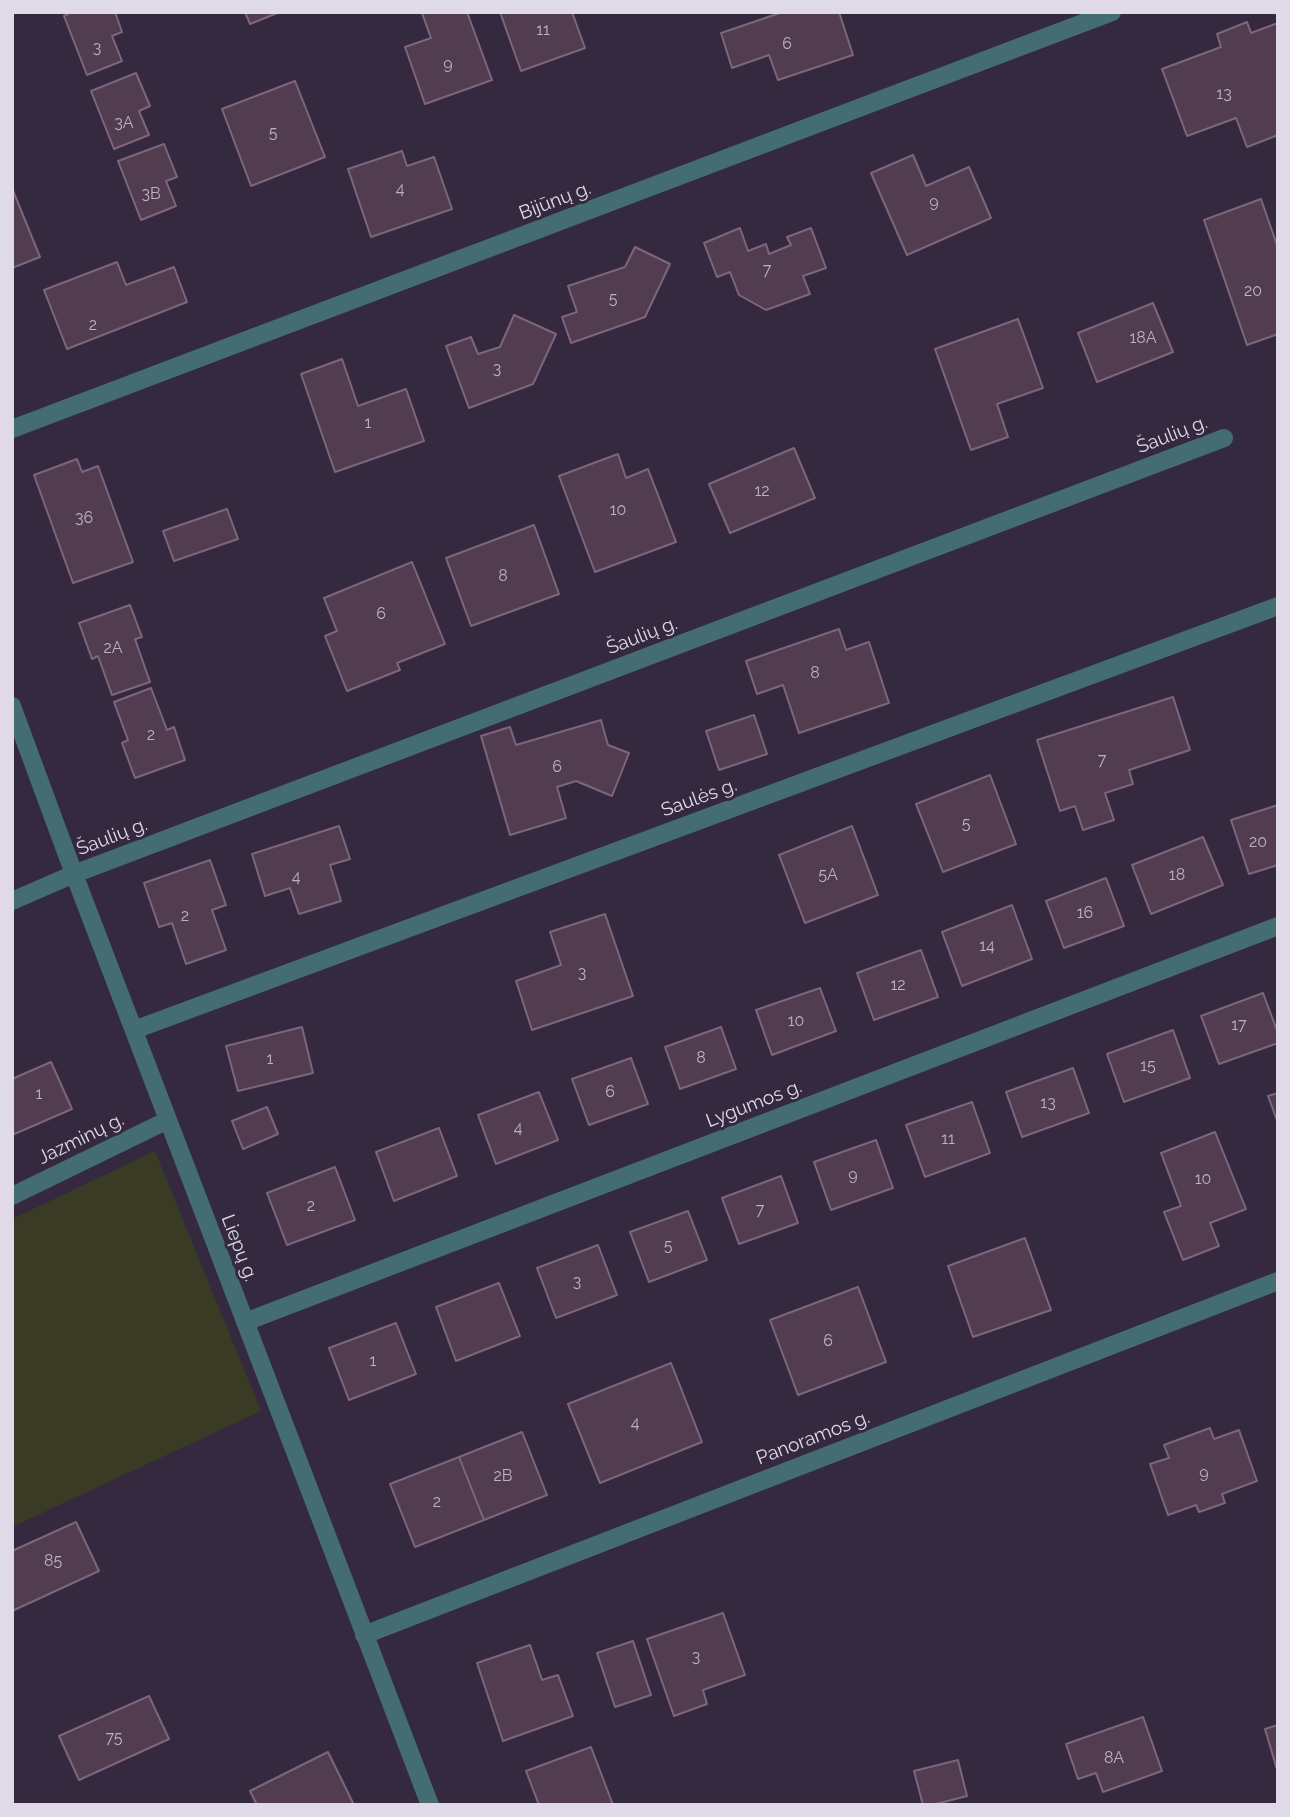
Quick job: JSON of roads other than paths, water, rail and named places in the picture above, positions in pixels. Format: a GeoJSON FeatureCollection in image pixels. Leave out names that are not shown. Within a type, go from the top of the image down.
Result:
{"type":"FeatureCollection","features":[{"type":"Feature","properties":{"kind":"street","name":"Bijūnų g."},"geometry":{"type":"LineString","coordinates":[[12,429],[1112,12]]}},
{"type":"Feature","properties":{"kind":"street","name":"Šaulių g."},"geometry":{"type":"LineString","coordinates":[[12,901],[74,874],[1224,438]]}},
{"type":"Feature","properties":{"kind":"street","name":"Saulės g."},"geometry":{"type":"LineString","coordinates":[[134,1030],[1278,606]]}},
{"type":"Feature","properties":{"kind":"street","name":"Liepų g."},"geometry":{"type":"LineString","coordinates":[[12,706],[363,1635],[430,1805]]}},
{"type":"Feature","properties":{"kind":"street","name":"Lygumos g."},"geometry":{"type":"LineString","coordinates":[[245,1322],[1278,926]]}},
{"type":"Feature","properties":{"kind":"street","name":"Jazminų g."},"geometry":{"type":"LineString","coordinates":[[12,1196],[168,1120]]}},
{"type":"Feature","properties":{"kind":"street","name":"Panoramos g."},"geometry":{"type":"LineString","coordinates":[[363,1635],[1278,1282]]}}]}
